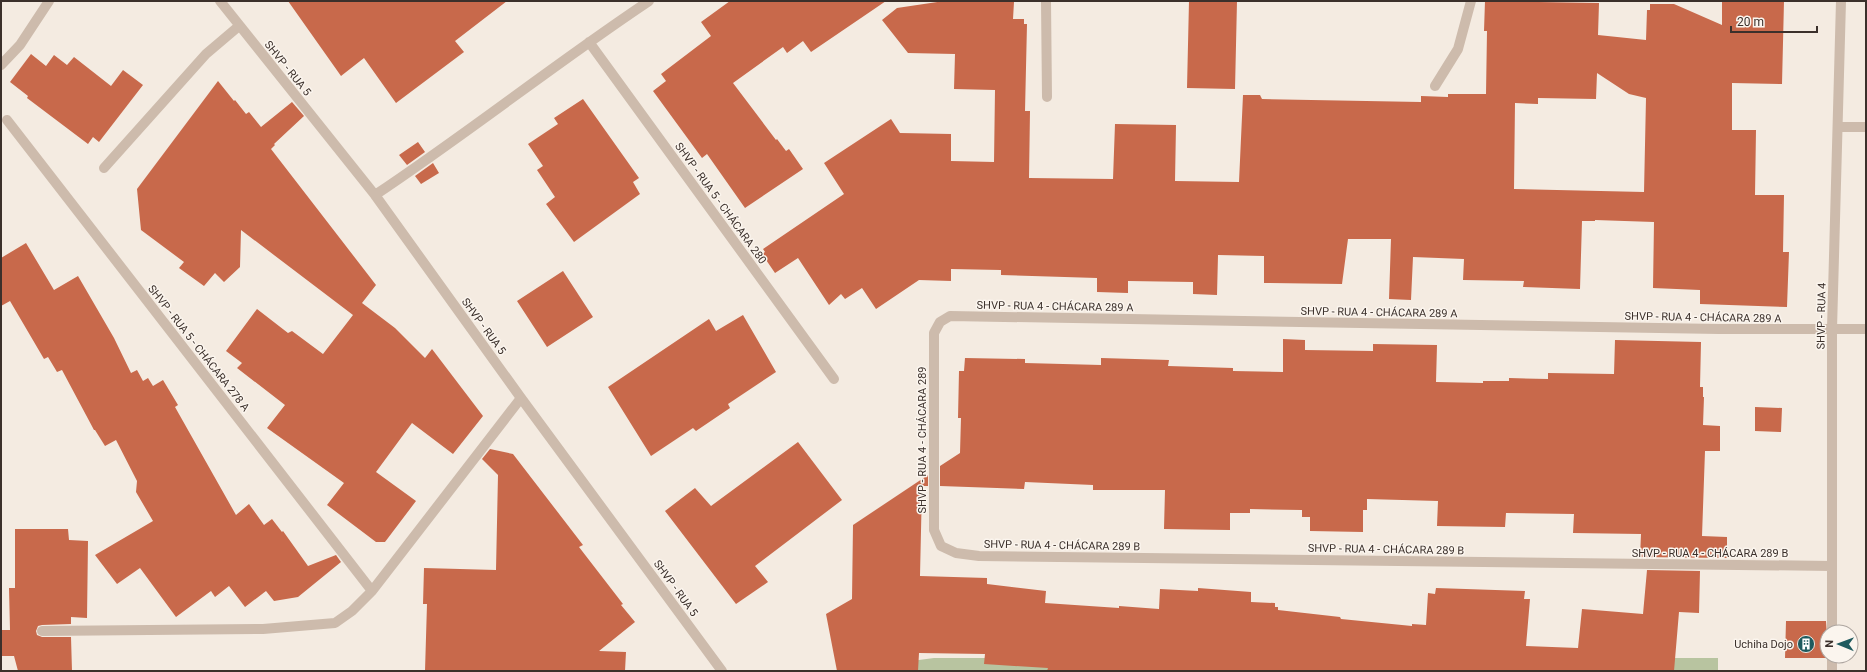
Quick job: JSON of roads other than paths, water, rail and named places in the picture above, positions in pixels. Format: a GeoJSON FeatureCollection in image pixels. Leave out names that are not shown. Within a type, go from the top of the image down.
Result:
{"type":"FeatureCollection","features":[{"type":"Feature","properties":{"kind":"street"},"geometry":{"type":"LineString","coordinates":[[1,65],[20,45],[49,1]]}},
{"type":"Feature","properties":{"kind":"street","name":"SHVP - RUA 5"},"geometry":{"type":"LineString","coordinates":[[220,1],[375,195],[521,398],[722,671]]}},
{"type":"Feature","properties":{"kind":"street"},"geometry":{"type":"LineString","coordinates":[[375,195],[411,171],[648,1]]}},
{"type":"Feature","properties":{"kind":"street"},"geometry":{"type":"LineString","coordinates":[[1046,1],[1046,97]]}},
{"type":"Feature","properties":{"kind":"street"},"geometry":{"type":"LineString","coordinates":[[1435,86],[1458,49],[1471,1]]}},
{"type":"Feature","properties":{"kind":"street","name":"SHVP - RUA 4"},"geometry":{"type":"LineString","coordinates":[[1832,624],[1832,329],[1839,127],[1841,1]]}},
{"type":"Feature","properties":{"kind":"street"},"geometry":{"type":"LineString","coordinates":[[104,168],[206,54],[239,26]]}},
{"type":"Feature","properties":{"kind":"street","name":"SHVP - RUA 5 - CHÁCARA 280"},"geometry":{"type":"LineString","coordinates":[[589,42],[834,379]]}},
{"type":"Feature","properties":{"kind":"street","name":"SHVP - RUA 5 - CHÁCARA 278 A"},"geometry":{"type":"LineString","coordinates":[[7,120],[372,591]]}},
{"type":"Feature","properties":{"kind":"street"},"geometry":{"type":"LineString","coordinates":[[1839,127],[1866,127]]}},
{"type":"Feature","properties":{"kind":"street","name":"SHVP - RUA 4 - CHÁCARA 289 A"},"geometry":{"type":"LineString","coordinates":[[934,333],[940,322],[950,316],[1719,329],[1866,329]]}},
{"type":"Feature","properties":{"kind":"street","name":"SHVP - RUA 4 - CHÁCARA 289"},"geometry":{"type":"LineString","coordinates":[[934,333],[934,530],[941,546]]}},
{"type":"Feature","properties":{"kind":"street"},"geometry":{"type":"LineString","coordinates":[[42,631],[263,629],[335,622],[352,611],[372,591],[521,398]]}},
{"type":"Feature","properties":{"kind":"street","name":"SHVP - RUA 4 - CHÁCARA 289 B"},"geometry":{"type":"LineString","coordinates":[[941,546],[956,553],[979,556],[1832,566]]}},
{"type":"Feature","properties":{"kind":"place","name":"Uchiha Dojo"},"geometry":{"type":"Point","coordinates":[1806,644]}}]}
